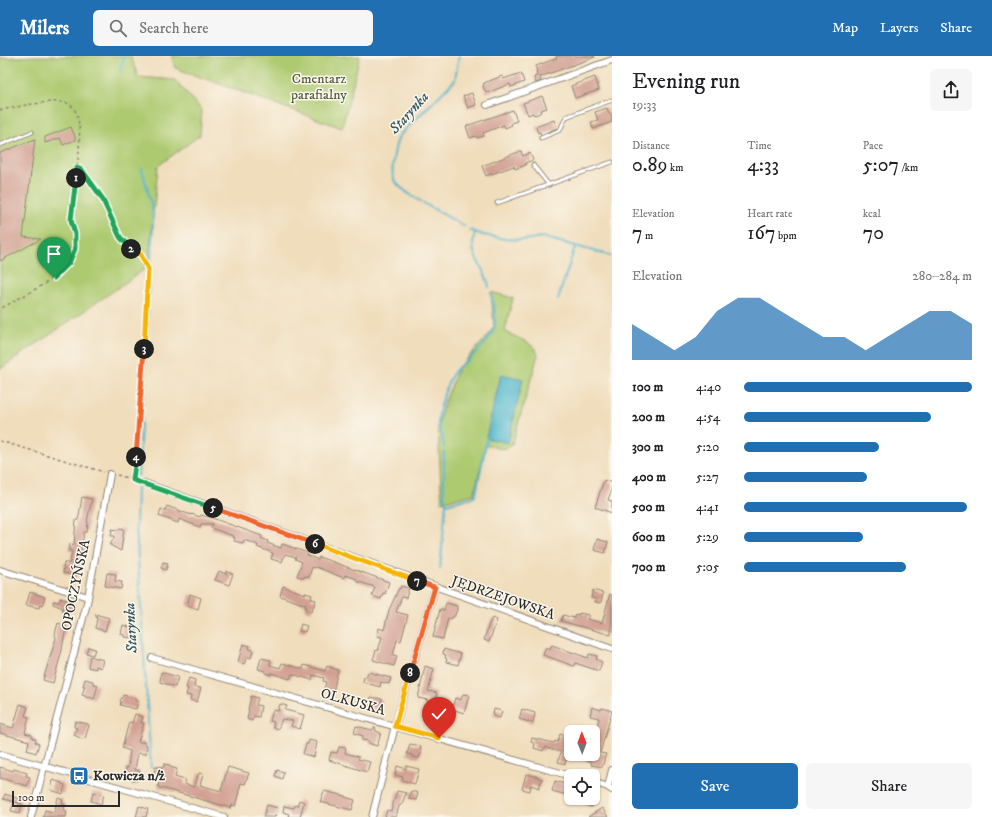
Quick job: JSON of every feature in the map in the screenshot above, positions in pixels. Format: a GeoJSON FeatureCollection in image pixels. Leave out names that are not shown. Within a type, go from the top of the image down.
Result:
{"type":"FeatureCollection","features":[{"type":"Feature","properties":{"kind":"street"},"geometry":{"type":"LineString","coordinates":[[487,105],[612,60]]}},
{"type":"Feature","properties":{"kind":"street","name":"OPOCZYŃSKA"},"geometry":{"type":"LineString","coordinates":[[31,817],[88,597],[110,474]]}},
{"type":"Feature","properties":{"kind":"street","name":"JĘDRZEJOWSKA"},"geometry":{"type":"LineString","coordinates":[[144,483],[612,649]]}},
{"type":"Feature","properties":{"kind":"street"},"geometry":{"type":"LineString","coordinates":[[0,570],[88,597]]}},
{"type":"Feature","properties":{"kind":"street"},"geometry":{"type":"LineString","coordinates":[[372,817],[395,726],[435,587]]}},
{"type":"Feature","properties":{"kind":"street","name":"OLKUSKA"},"geometry":{"type":"LineString","coordinates":[[152,658],[564,774]]}},
{"type":"Feature","properties":{"kind":"street"},"geometry":{"type":"LineString","coordinates":[[0,754],[224,817]]}},
{"type":"Feature","properties":{"kind":"street"},"geometry":{"type":"LineString","coordinates":[[600,784],[610,788],[612,770]]}},
{"type":"Feature","properties":{"kind":"lane"},"geometry":{"type":"LineString","coordinates":[[541,138],[560,130],[566,117],[612,100]]}},
{"type":"Feature","properties":{"kind":"lane"},"geometry":{"type":"LineString","coordinates":[[0,144],[32,132]]}},
{"type":"Feature","properties":{"kind":"lane"},"geometry":{"type":"LineString","coordinates":[[497,203],[612,162]]}},
{"type":"Feature","properties":{"kind":"lane"},"geometry":{"type":"LineString","coordinates":[[533,165],[549,185]]}},
{"type":"Feature","properties":{"kind":"path"},"geometry":{"type":"LineString","coordinates":[[0,110],[58,101],[69,104],[76,112],[80,140],[71,220],[75,234],[75,249],[69,263],[54,278],[0,309]]}},
{"type":"Feature","properties":{"kind":"path"},"geometry":{"type":"LineString","coordinates":[[77,168],[82,170],[102,198],[120,237],[130,248],[141,255],[148,269],[141,396],[133,480]]}},
{"type":"Feature","properties":{"kind":"path"},"geometry":{"type":"LineString","coordinates":[[0,441],[144,483]]}},
{"type":"Feature","properties":{"kind":"green space"},"geometry":{"type":"Polygon","coordinates":[[[33,56],[131,56],[138,77],[175,80],[202,110],[200,135],[158,166],[148,267],[0,369],[0,58],[33,56]]]}},
{"type":"Feature","properties":{"kind":"green space","name":"Cmentarz parafialny"},"geometry":{"type":"Polygon","coordinates":[[[171,56],[360,56],[342,128],[175,68],[171,56]]]}},
{"type":"Feature","properties":{"kind":"green space"},"geometry":{"type":"Polygon","coordinates":[[[491,292],[513,298],[505,331],[529,344],[538,355],[512,445],[503,449],[486,445],[474,494],[442,502],[438,426],[443,407],[458,368],[488,336],[494,326],[491,292]]]}},
{"type":"Feature","properties":{"kind":"water"},"geometry":{"type":"Polygon","coordinates":[[[501,374],[523,379],[508,443],[486,438],[501,374]]]}},
{"type":"Feature","properties":{"kind":"building"},"geometry":{"type":"Polygon","coordinates":[[[556,56],[595,57],[540,77],[541,81],[536,83],[534,77],[537,76],[536,66],[557,58],[556,56]]]}},
{"type":"Feature","properties":{"kind":"building"},"geometry":{"type":"Polygon","coordinates":[[[521,73],[524,82],[511,87],[510,84],[487,93],[483,87],[484,83],[502,76],[503,79],[521,73]]]}},
{"type":"Feature","properties":{"kind":"building"},"geometry":{"type":"Polygon","coordinates":[[[595,77],[599,90],[575,98],[571,86],[595,77]]]}},
{"type":"Feature","properties":{"kind":"building"},"geometry":{"type":"Polygon","coordinates":[[[472,93],[476,105],[468,108],[463,96],[472,93]]]}},
{"type":"Feature","properties":{"kind":"building"},"geometry":{"type":"Polygon","coordinates":[[[542,96],[547,108],[541,110],[538,114],[534,115],[533,113],[528,115],[523,103],[542,96]]]}},
{"type":"Feature","properties":{"kind":"building"},"geometry":{"type":"Polygon","coordinates":[[[607,108],[609,114],[612,114],[612,122],[593,129],[591,122],[598,120],[595,112],[607,108]]]}},
{"type":"Feature","properties":{"kind":"building"},"geometry":{"type":"Polygon","coordinates":[[[513,110],[517,121],[511,123],[512,125],[505,128],[504,125],[483,133],[484,136],[470,138],[466,126],[513,110]]]}},
{"type":"Feature","properties":{"kind":"building"},"geometry":{"type":"Polygon","coordinates":[[[554,120],[557,128],[541,135],[540,132],[538,133],[536,127],[554,120]]]}},
{"type":"Feature","properties":{"kind":"building"},"geometry":{"type":"Polygon","coordinates":[[[71,127],[75,140],[63,145],[60,138],[45,143],[45,137],[71,127]]]}},
{"type":"Feature","properties":{"kind":"building"},"geometry":{"type":"Polygon","coordinates":[[[35,139],[23,237],[41,239],[0,261],[0,153],[35,139]]]}},
{"type":"Feature","properties":{"kind":"building"},"geometry":{"type":"Polygon","coordinates":[[[521,151],[523,156],[530,153],[533,160],[525,163],[526,165],[515,169],[514,166],[486,176],[482,166],[521,151]]]}},
{"type":"Feature","properties":{"kind":"building"},"geometry":{"type":"Polygon","coordinates":[[[604,480],[612,483],[608,500],[612,501],[612,513],[595,507],[604,480]]]}},
{"type":"Feature","properties":{"kind":"building"},"geometry":{"type":"Polygon","coordinates":[[[82,497],[92,499],[87,521],[87,532],[84,532],[81,550],[84,550],[81,566],[79,570],[78,569],[77,576],[63,573],[64,563],[70,563],[72,551],[69,551],[70,544],[74,545],[76,520],[78,520],[82,497]]]}},
{"type":"Feature","properties":{"kind":"building"},"geometry":{"type":"Polygon","coordinates":[[[167,506],[191,515],[200,517],[201,515],[215,519],[262,536],[261,538],[268,541],[267,543],[281,548],[282,544],[308,553],[307,555],[318,560],[319,557],[389,582],[385,594],[383,593],[381,599],[372,596],[375,587],[356,581],[357,579],[345,575],[344,578],[316,567],[312,567],[309,577],[305,576],[304,578],[297,576],[302,562],[295,559],[296,557],[285,554],[282,562],[271,559],[273,553],[244,540],[243,543],[234,541],[235,538],[232,537],[233,536],[211,528],[213,524],[201,524],[200,527],[179,519],[178,523],[159,516],[161,509],[165,511],[167,506]]]}},
{"type":"Feature","properties":{"kind":"building"},"geometry":{"type":"Polygon","coordinates":[[[120,528],[124,529],[121,551],[110,545],[115,536],[111,536],[112,529],[119,530],[120,528]]]}},
{"type":"Feature","properties":{"kind":"building"},"geometry":{"type":"Polygon","coordinates":[[[597,539],[608,542],[605,553],[594,550],[597,539]]]}},
{"type":"Feature","properties":{"kind":"building"},"geometry":{"type":"Polygon","coordinates":[[[163,562],[168,563],[166,570],[161,568],[163,562]]]}},
{"type":"Feature","properties":{"kind":"building"},"geometry":{"type":"Polygon","coordinates":[[[219,571],[226,574],[226,571],[233,574],[229,585],[215,580],[219,571]]]}},
{"type":"Feature","properties":{"kind":"building"},"geometry":{"type":"Polygon","coordinates":[[[107,573],[116,574],[115,581],[122,582],[121,589],[105,586],[107,573]]]}},
{"type":"Feature","properties":{"kind":"building"},"geometry":{"type":"Polygon","coordinates":[[[283,586],[312,595],[311,599],[316,600],[311,612],[305,609],[306,605],[280,596],[283,586]]]}},
{"type":"Feature","properties":{"kind":"building"},"geometry":{"type":"Polygon","coordinates":[[[401,586],[409,588],[406,598],[402,597],[396,612],[408,615],[401,641],[397,640],[393,655],[397,656],[394,666],[373,660],[376,650],[378,651],[382,637],[377,636],[379,628],[384,630],[389,610],[401,586]]]}},
{"type":"Feature","properties":{"kind":"building"},"geometry":{"type":"Polygon","coordinates":[[[593,590],[603,593],[601,603],[595,602],[596,599],[591,598],[593,590]]]}},
{"type":"Feature","properties":{"kind":"building"},"geometry":{"type":"Polygon","coordinates":[[[30,592],[45,597],[42,606],[40,605],[39,608],[26,605],[30,592]]]}},
{"type":"Feature","properties":{"kind":"building"},"geometry":{"type":"Polygon","coordinates":[[[190,594],[201,598],[198,609],[187,606],[190,594]]]}},
{"type":"Feature","properties":{"kind":"building"},"geometry":{"type":"Polygon","coordinates":[[[610,594],[612,595],[611,635],[561,621],[563,615],[574,618],[575,614],[579,615],[579,613],[589,615],[587,619],[602,623],[610,594]]]}},
{"type":"Feature","properties":{"kind":"building"},"geometry":{"type":"Polygon","coordinates":[[[60,598],[70,601],[69,604],[75,605],[73,612],[69,611],[68,613],[62,611],[63,608],[53,604],[53,601],[59,602],[60,598]]]}},
{"type":"Feature","properties":{"kind":"building"},"geometry":{"type":"Polygon","coordinates":[[[446,603],[457,606],[457,610],[454,617],[451,619],[448,618],[443,639],[433,637],[440,609],[444,610],[446,603]]]}},
{"type":"Feature","properties":{"kind":"building"},"geometry":{"type":"Polygon","coordinates":[[[95,614],[109,618],[105,631],[95,628],[97,619],[95,614]]]}},
{"type":"Feature","properties":{"kind":"building"},"geometry":{"type":"Polygon","coordinates":[[[492,618],[497,620],[489,642],[484,640],[492,618]]]}},
{"type":"Feature","properties":{"kind":"building"},"geometry":{"type":"Polygon","coordinates":[[[58,623],[67,626],[53,683],[43,680],[56,638],[55,634],[58,623]]]}},
{"type":"Feature","properties":{"kind":"building"},"geometry":{"type":"Polygon","coordinates":[[[301,624],[307,626],[305,632],[299,631],[301,624]]]}},
{"type":"Feature","properties":{"kind":"building"},"geometry":{"type":"Polygon","coordinates":[[[123,625],[136,629],[134,638],[124,637],[124,635],[121,634],[123,625]]]}},
{"type":"Feature","properties":{"kind":"building"},"geometry":{"type":"Polygon","coordinates":[[[243,644],[250,646],[249,649],[253,650],[251,658],[247,657],[244,664],[238,662],[243,644]]]}},
{"type":"Feature","properties":{"kind":"building"},"geometry":{"type":"Polygon","coordinates":[[[552,645],[588,658],[589,654],[597,656],[596,659],[602,662],[599,671],[575,663],[574,666],[543,655],[546,647],[550,649],[552,645]]]}},
{"type":"Feature","properties":{"kind":"building"},"geometry":{"type":"Polygon","coordinates":[[[88,647],[95,649],[93,655],[86,653],[88,647]]]}},
{"type":"Feature","properties":{"kind":"building"},"geometry":{"type":"Polygon","coordinates":[[[444,649],[461,654],[458,665],[446,662],[446,655],[443,654],[444,649]]]}},
{"type":"Feature","properties":{"kind":"building"},"geometry":{"type":"Polygon","coordinates":[[[90,656],[103,660],[101,668],[96,666],[96,669],[88,667],[90,656]]]}},
{"type":"Feature","properties":{"kind":"building"},"geometry":{"type":"Polygon","coordinates":[[[261,658],[271,660],[270,665],[280,668],[282,663],[303,669],[304,665],[325,671],[327,666],[338,670],[333,692],[324,690],[326,682],[323,681],[324,678],[313,675],[312,680],[292,674],[290,679],[271,673],[271,675],[265,673],[265,671],[258,669],[261,658]]]}},
{"type":"Feature","properties":{"kind":"building"},"geometry":{"type":"Polygon","coordinates":[[[425,666],[434,669],[428,691],[437,693],[435,704],[427,702],[428,700],[418,698],[425,666]]]}},
{"type":"Feature","properties":{"kind":"building"},"geometry":{"type":"Polygon","coordinates":[[[161,672],[178,677],[175,687],[160,682],[161,672]]]}},
{"type":"Feature","properties":{"kind":"building"},"geometry":{"type":"Polygon","coordinates":[[[368,672],[391,678],[389,684],[381,682],[380,687],[363,682],[364,677],[366,677],[368,672]]]}},
{"type":"Feature","properties":{"kind":"building"},"geometry":{"type":"Polygon","coordinates":[[[189,678],[195,680],[194,687],[201,688],[197,702],[190,700],[191,696],[186,695],[188,688],[186,688],[189,678]]]}},
{"type":"Feature","properties":{"kind":"building"},"geometry":{"type":"Polygon","coordinates":[[[85,679],[93,681],[93,684],[98,685],[94,699],[89,697],[87,698],[82,695],[85,686],[83,686],[85,679]]]}},
{"type":"Feature","properties":{"kind":"building"},"geometry":{"type":"Polygon","coordinates":[[[463,694],[469,695],[464,713],[452,709],[455,698],[461,700],[463,694]]]}},
{"type":"Feature","properties":{"kind":"building"},"geometry":{"type":"Polygon","coordinates":[[[123,695],[135,698],[135,700],[138,701],[136,709],[120,705],[120,700],[123,695]]]}},
{"type":"Feature","properties":{"kind":"building"},"geometry":{"type":"Polygon","coordinates":[[[251,696],[258,698],[256,705],[261,706],[259,717],[254,716],[252,721],[247,719],[251,696]]]}},
{"type":"Feature","properties":{"kind":"building"},"geometry":{"type":"Polygon","coordinates":[[[371,697],[382,699],[380,710],[368,707],[371,697]]]}},
{"type":"Feature","properties":{"kind":"building"},"geometry":{"type":"Polygon","coordinates":[[[20,704],[28,707],[25,716],[29,717],[25,733],[32,735],[32,738],[36,739],[35,742],[39,744],[36,753],[27,750],[29,741],[0,733],[0,724],[13,728],[20,704]]]}},
{"type":"Feature","properties":{"kind":"building"},"geometry":{"type":"Polygon","coordinates":[[[280,704],[287,706],[285,710],[304,715],[300,729],[291,726],[293,721],[282,719],[278,729],[273,727],[274,722],[270,721],[273,710],[278,711],[280,704]]]}},
{"type":"Feature","properties":{"kind":"building"},"geometry":{"type":"Polygon","coordinates":[[[592,707],[612,711],[600,753],[600,725],[597,725],[599,718],[590,716],[592,707]]]}},
{"type":"Feature","properties":{"kind":"building"},"geometry":{"type":"Polygon","coordinates":[[[494,709],[502,711],[500,718],[493,716],[494,709]]]}},
{"type":"Feature","properties":{"kind":"building"},"geometry":{"type":"Polygon","coordinates":[[[522,709],[535,713],[533,723],[519,719],[522,709]]]}},
{"type":"Feature","properties":{"kind":"building"},"geometry":{"type":"Polygon","coordinates":[[[135,714],[143,717],[141,723],[144,723],[138,742],[144,742],[144,744],[147,745],[146,754],[138,753],[135,770],[140,771],[137,781],[125,778],[130,751],[122,748],[129,722],[132,723],[135,714]]]}},
{"type":"Feature","properties":{"kind":"building"},"geometry":{"type":"Polygon","coordinates":[[[430,717],[440,719],[438,728],[427,725],[430,717]]]}},
{"type":"Feature","properties":{"kind":"building"},"geometry":{"type":"Polygon","coordinates":[[[75,721],[88,724],[89,726],[85,738],[82,739],[74,735],[77,728],[74,727],[75,721]]]}},
{"type":"Feature","properties":{"kind":"building"},"geometry":{"type":"Polygon","coordinates":[[[356,726],[372,730],[375,727],[376,731],[381,733],[377,746],[368,743],[369,741],[362,740],[363,736],[354,733],[356,726]]]}},
{"type":"Feature","properties":{"kind":"building"},"geometry":{"type":"Polygon","coordinates":[[[560,734],[564,735],[565,764],[558,762],[561,752],[545,747],[543,751],[534,748],[535,744],[531,742],[532,738],[554,743],[555,741],[558,742],[560,734]]]}},
{"type":"Feature","properties":{"kind":"building"},"geometry":{"type":"Polygon","coordinates":[[[309,740],[317,742],[314,757],[303,754],[309,740]]]}},
{"type":"Feature","properties":{"kind":"building"},"geometry":{"type":"Polygon","coordinates":[[[410,744],[421,746],[420,750],[422,751],[419,758],[412,757],[412,755],[407,754],[410,744]]]}},
{"type":"Feature","properties":{"kind":"building"},"geometry":{"type":"Polygon","coordinates":[[[339,747],[346,748],[345,753],[359,757],[358,759],[370,762],[367,772],[329,760],[331,752],[337,753],[339,747]]]}},
{"type":"Feature","properties":{"kind":"building"},"geometry":{"type":"Polygon","coordinates":[[[600,753],[606,754],[602,767],[591,765],[592,762],[588,761],[600,761],[600,753]]]}},
{"type":"Feature","properties":{"kind":"building"},"geometry":{"type":"Polygon","coordinates":[[[164,764],[170,765],[170,767],[177,769],[175,777],[185,780],[184,784],[194,787],[199,773],[203,774],[200,785],[221,791],[228,767],[249,773],[245,784],[241,783],[235,806],[232,805],[231,808],[158,787],[161,775],[154,774],[155,767],[164,767],[164,764]]]}},
{"type":"Feature","properties":{"kind":"building"},"geometry":{"type":"Polygon","coordinates":[[[397,766],[406,769],[406,766],[419,769],[415,784],[402,780],[403,777],[395,775],[397,766]]]}},
{"type":"Feature","properties":{"kind":"building"},"geometry":{"type":"Polygon","coordinates":[[[0,767],[27,773],[26,776],[30,777],[27,786],[0,778],[0,767]]]}},
{"type":"Feature","properties":{"kind":"building"},"geometry":{"type":"Polygon","coordinates":[[[277,770],[284,772],[282,779],[275,776],[277,770]]]}},
{"type":"Feature","properties":{"kind":"building"},"geometry":{"type":"Polygon","coordinates":[[[526,774],[542,779],[539,788],[531,785],[530,791],[522,789],[526,774]]]}},
{"type":"Feature","properties":{"kind":"building"},"geometry":{"type":"Polygon","coordinates":[[[53,780],[65,785],[63,794],[51,790],[53,780]]]}},
{"type":"Feature","properties":{"kind":"building"},"geometry":{"type":"Polygon","coordinates":[[[555,781],[564,784],[564,794],[552,791],[555,781]]]}},
{"type":"Feature","properties":{"kind":"building"},"geometry":{"type":"Polygon","coordinates":[[[324,791],[355,800],[352,810],[320,802],[324,791]]]}},
{"type":"Feature","properties":{"kind":"building"},"geometry":{"type":"Polygon","coordinates":[[[397,791],[406,793],[402,804],[399,806],[396,817],[385,817],[387,810],[391,811],[397,791]]]}},
{"type":"Feature","properties":{"kind":"building"},"geometry":{"type":"Polygon","coordinates":[[[411,791],[418,793],[416,800],[409,799],[411,791]]]}},
{"type":"Feature","properties":{"kind":"building"},"geometry":{"type":"Polygon","coordinates":[[[93,792],[104,795],[101,804],[91,801],[93,792]]]}},
{"type":"Feature","properties":{"kind":"building"},"geometry":{"type":"Polygon","coordinates":[[[5,794],[22,800],[20,813],[11,811],[14,802],[3,799],[5,794]]]}},
{"type":"Feature","properties":{"kind":"building"},"geometry":{"type":"Polygon","coordinates":[[[58,798],[63,800],[62,803],[65,804],[64,810],[67,811],[66,817],[43,817],[45,810],[54,812],[58,798]]]}},
{"type":"Feature","properties":{"kind":"building"},"geometry":{"type":"Polygon","coordinates":[[[299,800],[304,802],[300,817],[288,817],[289,814],[283,812],[284,806],[294,808],[295,805],[297,806],[299,800]]]}},
{"type":"Feature","properties":{"kind":"building"},"geometry":{"type":"Polygon","coordinates":[[[267,805],[278,808],[275,817],[263,817],[267,805]]]}},
{"type":"Feature","properties":{"kind":"building"},"geometry":{"type":"Polygon","coordinates":[[[139,806],[148,809],[146,817],[136,817],[139,806]]]}},
{"type":"Feature","properties":{"kind":"building"},"geometry":{"type":"Polygon","coordinates":[[[602,808],[608,817],[588,817],[602,808]]]}},
{"type":"Feature","properties":{"kind":"waterway","name":"Starynka"},"geometry":{"type":"LineString","coordinates":[[120,71],[124,56]]}},
{"type":"Feature","properties":{"kind":"waterway","name":"Starynka"},"geometry":{"type":"LineString","coordinates":[[459,56],[455,80],[400,135],[395,150],[393,176],[398,185],[406,191],[464,226]]}},
{"type":"Feature","properties":{"kind":"waterway","name":"Starynka"},"geometry":{"type":"LineString","coordinates":[[138,476],[153,227],[153,212],[142,169]]}},
{"type":"Feature","properties":{"kind":"waterway","name":"Starynka"},"geometry":{"type":"LineString","coordinates":[[470,230],[475,232],[473,248],[489,287]]}},
{"type":"Feature","properties":{"kind":"waterway","name":"Starynka"},"geometry":{"type":"LineString","coordinates":[[475,232],[505,239],[524,240],[542,237],[612,256]]}},
{"type":"Feature","properties":{"kind":"waterway"},"geometry":{"type":"LineString","coordinates":[[558,299],[575,247]]}},
{"type":"Feature","properties":{"kind":"waterway","name":"Starynka"},"geometry":{"type":"LineString","coordinates":[[444,447],[442,435],[438,426],[444,396],[449,381],[455,371],[490,338],[495,324],[494,307],[491,295]]}},
{"type":"Feature","properties":{"kind":"waterway","name":"Starynka"},"geometry":{"type":"LineString","coordinates":[[446,504],[473,497],[476,494],[487,438]]}},
{"type":"Feature","properties":{"kind":"waterway","name":"Starynka"},"geometry":{"type":"LineString","coordinates":[[440,569],[446,504],[444,495],[444,453]]}},
{"type":"Feature","properties":{"kind":"waterway","name":"Starynka"},"geometry":{"type":"LineString","coordinates":[[137,487],[136,526],[151,768]]}},
{"type":"Feature","properties":{"kind":"place","name":"Kotwicza n/ż"},"geometry":{"type":"Point","coordinates":[79,776]}},
{"type":"Feature","properties":{"kind":"route"},"geometry":{"type":"LineString","coordinates":[[54,278],[69,263],[75,249],[75,234],[71,220],[77,168],[82,170],[102,198],[120,237],[130,248],[141,255],[148,269],[141,396],[133,480],[435,587],[395,726],[439,738]]}}]}
